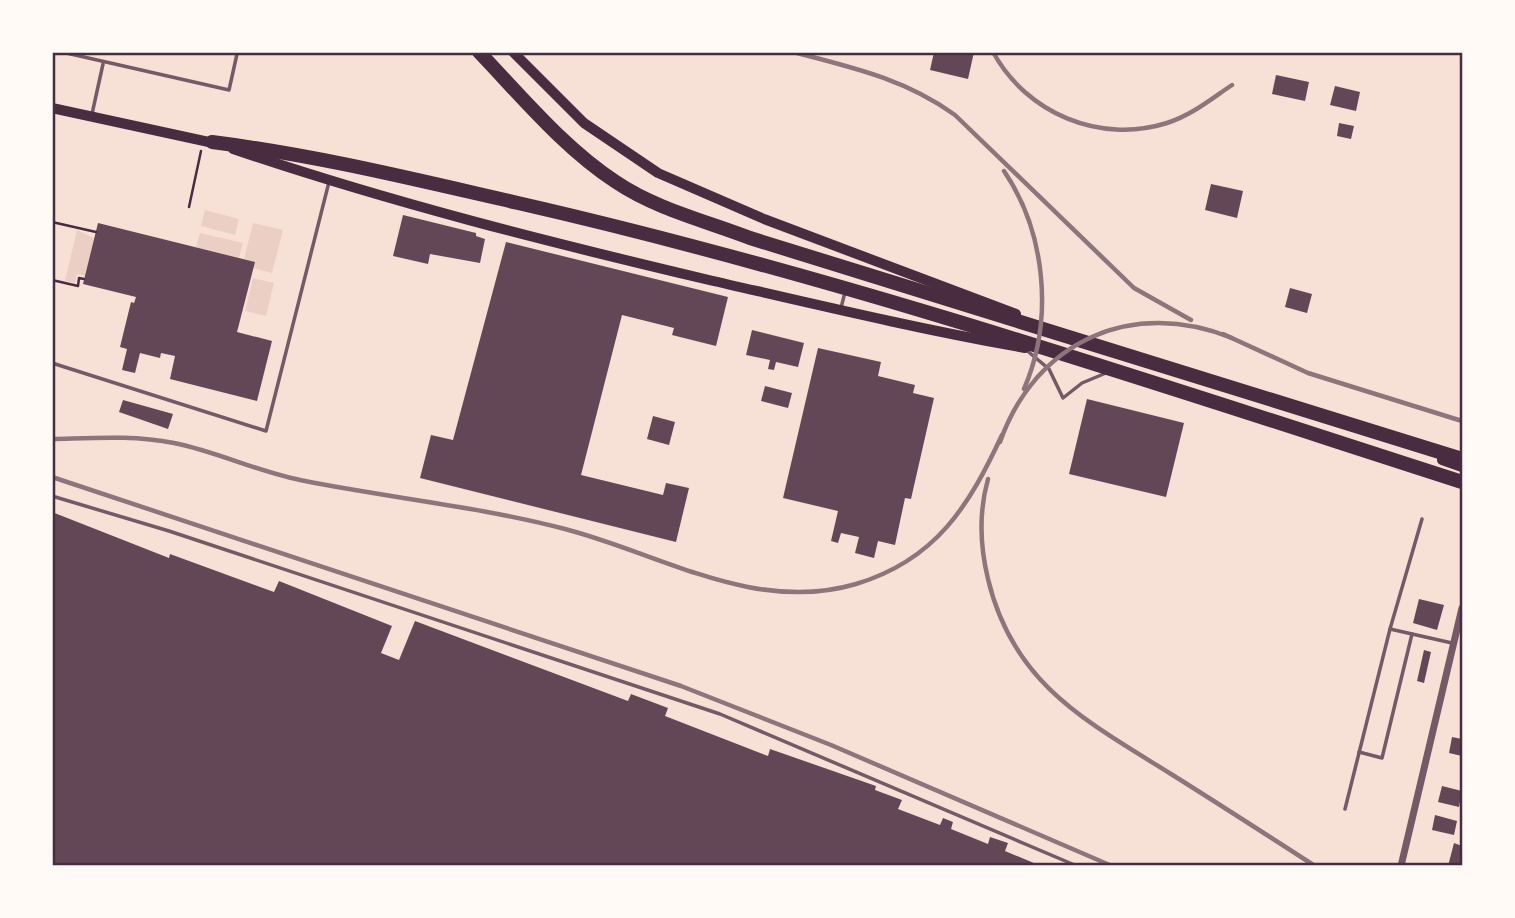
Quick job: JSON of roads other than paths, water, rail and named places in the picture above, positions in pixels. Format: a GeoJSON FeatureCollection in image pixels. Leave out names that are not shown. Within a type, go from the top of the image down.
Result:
{"type":"FeatureCollection","features":[{"type":"Feature","properties":{"kind":"highway"},"geometry":{"type":"LineString","coordinates":[[479,52],[580,155],[617,183],[668,208],[750,237],[1462,458]]}},
{"type":"Feature","properties":{"kind":"highway"},"geometry":{"type":"LineString","coordinates":[[208,141],[314,157],[582,218],[743,260],[1008,339],[1462,482]]}},
{"type":"Feature","properties":{"kind":"main road"},"geometry":{"type":"LineString","coordinates":[[513,52],[584,123],[658,173],[764,219],[856,251],[1045,326],[1462,467]]}},
{"type":"Feature","properties":{"kind":"main road"},"geometry":{"type":"LineString","coordinates":[[52,108],[208,141],[330,180],[561,245],[840,310],[1021,347],[1462,482]]}},
{"type":"Feature","properties":{"kind":"street"},"geometry":{"type":"LineString","coordinates":[[1401,866],[1462,608]]}},
{"type":"Feature","properties":{"kind":"lane"},"geometry":{"type":"LineString","coordinates":[[62,52],[229,90],[237,53],[230,52]]}},
{"type":"Feature","properties":{"kind":"lane"},"geometry":{"type":"LineString","coordinates":[[92,116],[103,63]]}},
{"type":"Feature","properties":{"kind":"lane"},"geometry":{"type":"LineString","coordinates":[[52,363],[266,431],[330,180]]}},
{"type":"Feature","properties":{"kind":"lane"},"geometry":{"type":"LineString","coordinates":[[850,275],[856,251]]}},
{"type":"Feature","properties":{"kind":"lane"},"geometry":{"type":"LineString","coordinates":[[840,310],[846,287]]}},
{"type":"Feature","properties":{"kind":"lane"},"geometry":{"type":"LineString","coordinates":[[1021,347],[1049,369],[1063,398],[1082,383],[1108,372]]}},
{"type":"Feature","properties":{"kind":"lane"},"geometry":{"type":"LineString","coordinates":[[52,496],[169,531],[720,714],[1077,866]]}},
{"type":"Feature","properties":{"kind":"lane"},"geometry":{"type":"LineString","coordinates":[[1345,808],[1390,629],[1422,519]]}},
{"type":"Feature","properties":{"kind":"lane"},"geometry":{"type":"LineString","coordinates":[[1390,629],[1454,643]]}},
{"type":"Feature","properties":{"kind":"lane"},"geometry":{"type":"LineString","coordinates":[[1359,752],[1382,758],[1412,634]]}},
{"type":"Feature","properties":{"kind":"railway"},"geometry":{"type":"LineString","coordinates":[[793,52],[897,83],[955,115],[1134,288],[1191,320]]}},
{"type":"Feature","properties":{"kind":"railway"},"geometry":{"type":"LineString","coordinates":[[993,52],[1007,74],[1025,92],[1068,119],[1091,126],[1142,129],[1167,123],[1193,111],[1232,85]]}},
{"type":"Feature","properties":{"kind":"railway"},"geometry":{"type":"LineString","coordinates":[[1004,171],[1029,222],[1041,277],[1039,335],[1024,389]]}},
{"type":"Feature","properties":{"kind":"railway"},"geometry":{"type":"LineString","coordinates":[[1000,442],[1016,407],[1038,377],[1063,354],[1092,337],[1125,326],[1159,323],[1195,327],[1232,338]]}},
{"type":"Feature","properties":{"kind":"railway"},"geometry":{"type":"LineString","coordinates":[[1223,334],[1308,373],[1462,421]]}},
{"type":"Feature","properties":{"kind":"railway"},"geometry":{"type":"LineString","coordinates":[[52,439],[128,438],[174,443],[288,477],[565,529],[709,577],[781,592],[818,591],[856,584],[884,574],[908,561],[929,545],[962,507],[977,485],[1002,435]]}},
{"type":"Feature","properties":{"kind":"railway"},"geometry":{"type":"LineString","coordinates":[[52,477],[681,686],[831,745],[1112,866]]}},
{"type":"Feature","properties":{"kind":"railway"},"geometry":{"type":"LineString","coordinates":[[988,479],[983,503],[982,529],[988,579],[1000,615],[1015,646],[1034,673],[1082,717],[1315,866]]}}]}
